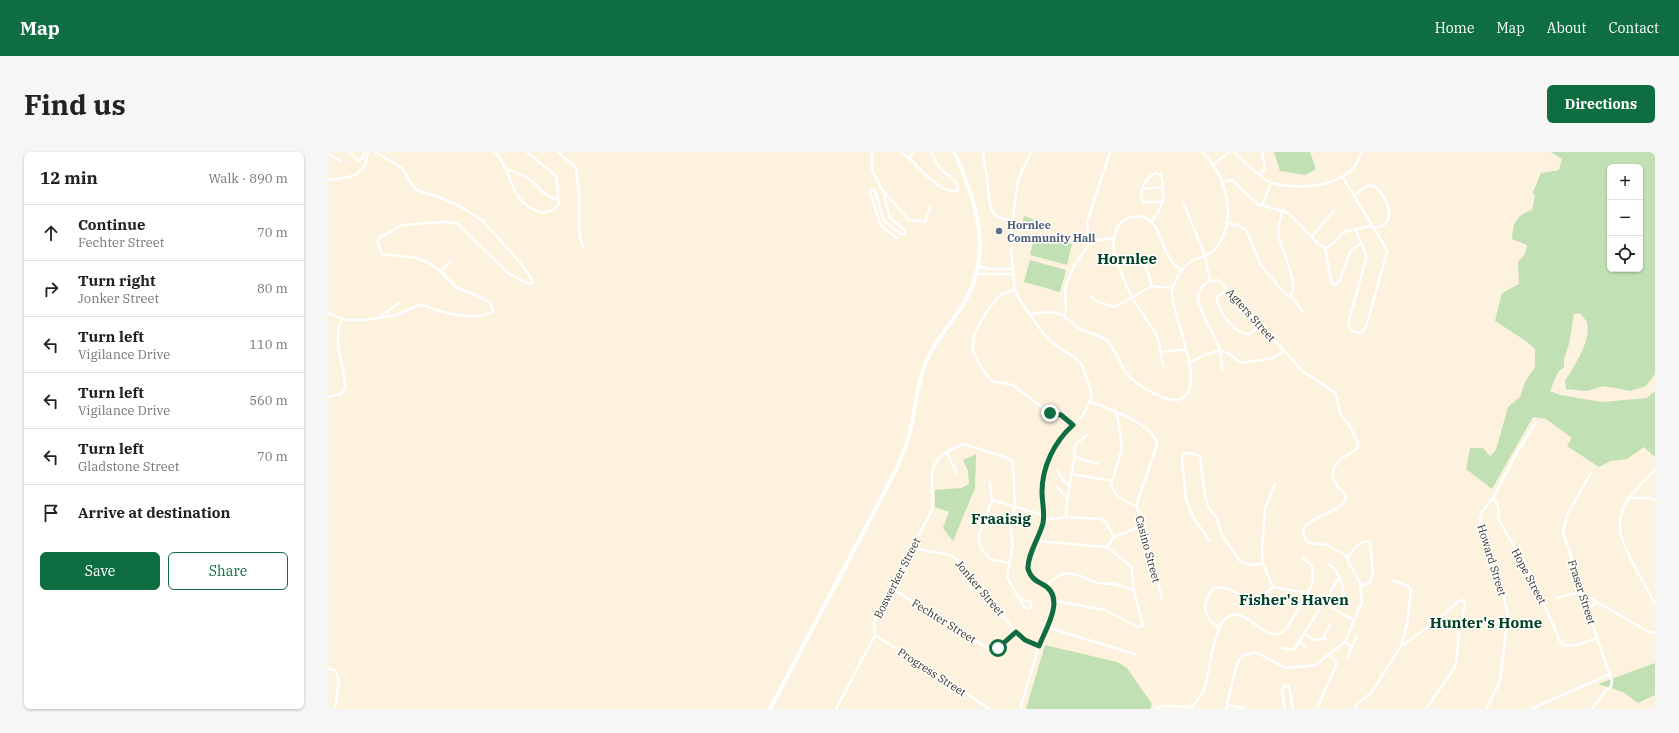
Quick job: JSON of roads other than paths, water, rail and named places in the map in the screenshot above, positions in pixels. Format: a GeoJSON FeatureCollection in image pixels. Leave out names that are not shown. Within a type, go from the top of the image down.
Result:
{"type":"FeatureCollection","features":[{"type":"Feature","properties":{"kind":"highway"},"geometry":{"type":"LineString","coordinates":[[770,709],[895,472],[910,432],[919,386],[926,363],[940,337],[966,300],[974,283],[980,247],[978,216],[970,189],[954,152]]}},
{"type":"Feature","properties":{"kind":"street"},"geometry":{"type":"LineString","coordinates":[[349,152],[360,161],[363,158],[364,152]]}},
{"type":"Feature","properties":{"kind":"street"},"geometry":{"type":"LineString","coordinates":[[328,180],[351,178],[356,175],[362,170],[366,163],[368,152]]}},
{"type":"Feature","properties":{"kind":"street"},"geometry":{"type":"LineString","coordinates":[[328,313],[342,320],[354,321],[401,314],[419,305],[453,314],[481,316],[490,314],[493,311],[493,306],[490,302],[456,287],[441,271],[429,263],[416,258],[382,254],[378,243],[379,238],[402,225],[442,222],[457,223],[508,273],[528,283],[532,283],[524,267],[483,221],[463,208],[439,197],[415,189],[402,168],[375,152]]}},
{"type":"Feature","properties":{"kind":"street"},"geometry":{"type":"LineString","coordinates":[[495,152],[517,196],[539,212],[546,213],[558,206],[559,200],[556,176],[527,152]]}},
{"type":"Feature","properties":{"kind":"street"},"geometry":{"type":"LineString","coordinates":[[558,152],[576,168],[579,192],[578,227],[583,247]]}},
{"type":"Feature","properties":{"kind":"street"},"geometry":{"type":"LineString","coordinates":[[872,152],[872,170],[883,191],[906,218],[911,221],[925,222],[930,206]]}},
{"type":"Feature","properties":{"kind":"street"},"geometry":{"type":"LineString","coordinates":[[901,152],[940,187],[952,191],[958,190],[956,182],[939,168],[931,152]]}},
{"type":"Feature","properties":{"kind":"street"},"geometry":{"type":"LineString","coordinates":[[909,158],[913,152]]}},
{"type":"Feature","properties":{"kind":"street"},"geometry":{"type":"LineString","coordinates":[[983,152],[991,209],[997,217],[1013,221]]}},
{"type":"Feature","properties":{"kind":"street"},"geometry":{"type":"LineString","coordinates":[[1020,709],[1039,646],[1054,609],[1055,601],[1053,594],[1045,586],[1036,581],[1029,571],[1029,562],[1043,520],[1042,485],[1049,459],[1058,441],[1084,414],[1091,397],[1091,386],[1082,365],[1048,339],[1019,299],[1015,290],[1012,269],[1011,241],[1013,221],[1018,180],[1031,152]]}},
{"type":"Feature","properties":{"kind":"street"},"geometry":{"type":"LineString","coordinates":[[1090,241],[1087,234],[1088,222],[1110,152]]}},
{"type":"Feature","properties":{"kind":"street"},"geometry":{"type":"LineString","coordinates":[[1030,314],[1054,312],[1064,316],[1081,330],[1101,336],[1111,345],[1129,376],[1147,389],[1167,399],[1177,400],[1187,394],[1192,380],[1183,335],[1172,300],[1173,288],[1182,270],[1192,261],[1213,251],[1220,242],[1226,223],[1227,197],[1222,182],[1214,164],[1202,152]]}},
{"type":"Feature","properties":{"kind":"street"},"geometry":{"type":"LineString","coordinates":[[1214,164],[1230,152]]}},
{"type":"Feature","properties":{"kind":"street"},"geometry":{"type":"LineString","coordinates":[[1234,152],[1271,183],[1310,187],[1321,185],[1342,176],[1356,164],[1361,152]]}},
{"type":"Feature","properties":{"kind":"street"},"geometry":{"type":"LineString","coordinates":[[1260,175],[1265,168],[1262,152]]}},
{"type":"Feature","properties":{"kind":"street"},"geometry":{"type":"LineString","coordinates":[[328,154],[342,162]]}},
{"type":"Feature","properties":{"kind":"street"},"geometry":{"type":"LineString","coordinates":[[504,168],[526,177],[544,195],[559,200]]}},
{"type":"Feature","properties":{"kind":"street"},"geometry":{"type":"LineString","coordinates":[[1150,222],[1160,210],[1163,202],[1160,175],[1156,173],[1150,176],[1142,189],[1140,196],[1143,202],[1163,202]]}},
{"type":"Feature","properties":{"kind":"street"},"geometry":{"type":"LineString","coordinates":[[1342,176],[1384,245],[1386,256],[1366,326],[1362,332],[1358,333],[1352,331],[1348,324],[1366,259],[1356,230]]}},
{"type":"Feature","properties":{"kind":"street"},"geometry":{"type":"LineString","coordinates":[[1222,182],[1232,180],[1252,201],[1262,206],[1283,210],[1289,213],[1311,237],[1324,248],[1332,284],[1335,285],[1338,282],[1350,252],[1360,244]]}},
{"type":"Feature","properties":{"kind":"street"},"geometry":{"type":"LineString","coordinates":[[1262,206],[1271,183]]}},
{"type":"Feature","properties":{"kind":"street"},"geometry":{"type":"LineString","coordinates":[[1324,248],[1332,245],[1344,232],[1383,226],[1388,221],[1390,214],[1388,206],[1374,186],[1369,185],[1354,195]]}},
{"type":"Feature","properties":{"kind":"street"},"geometry":{"type":"LineString","coordinates":[[1142,189],[1162,187]]}},
{"type":"Feature","properties":{"kind":"street"},"geometry":{"type":"LineString","coordinates":[[883,191],[890,218],[905,230],[905,234],[901,234],[886,224],[875,190],[873,189],[870,192],[880,224],[897,238]]}},
{"type":"Feature","properties":{"kind":"street"},"geometry":{"type":"LineString","coordinates":[[1184,204],[1205,256],[1210,281],[1204,283],[1200,288],[1199,302],[1205,321],[1218,345],[1222,370]]}},
{"type":"Feature","properties":{"kind":"street"},"geometry":{"type":"LineString","coordinates":[[1283,210],[1278,232],[1294,288],[1291,295]]}},
{"type":"Feature","properties":{"kind":"street"},"geometry":{"type":"LineString","coordinates":[[1311,237],[1334,212]]}},
{"type":"Feature","properties":{"kind":"street"},"geometry":{"type":"LineString","coordinates":[[1163,366],[1159,342],[1155,332],[1132,298],[1116,261],[1114,238],[1115,232],[1126,218],[1136,217],[1146,219],[1157,229],[1173,263],[1182,270]]}},
{"type":"Feature","properties":{"kind":"street"},"geometry":{"type":"LineString","coordinates":[[1226,223],[1238,225],[1246,230],[1261,265],[1284,293],[1291,295],[1303,312]]}},
{"type":"Feature","properties":{"kind":"street"},"geometry":{"type":"LineString","coordinates":[[1090,241],[1114,238]]}},
{"type":"Feature","properties":{"kind":"street"},"geometry":{"type":"LineString","coordinates":[[1064,316],[1066,308],[1065,288],[1074,266],[1090,241]]}},
{"type":"Feature","properties":{"kind":"street"},"geometry":{"type":"LineString","coordinates":[[441,271],[451,261]]}},
{"type":"Feature","properties":{"kind":"street"},"geometry":{"type":"LineString","coordinates":[[1145,264],[1152,286]]}},
{"type":"Feature","properties":{"kind":"street"},"geometry":{"type":"LineString","coordinates":[[978,266],[989,269],[1012,269]]}},
{"type":"Feature","properties":{"kind":"street"},"geometry":{"type":"LineString","coordinates":[[976,274],[1013,274]]}},
{"type":"Feature","properties":{"kind":"street","name":"Agters Street"},"geometry":{"type":"LineString","coordinates":[[1210,281],[1219,280],[1303,372],[1336,394],[1340,414],[1349,425],[1358,443],[1357,449],[1343,456],[1333,471],[1336,484],[1346,497],[1345,502],[1341,506],[1309,523],[1303,531],[1305,539],[1309,543],[1321,544],[1335,548],[1348,558]]}},
{"type":"Feature","properties":{"kind":"street"},"geometry":{"type":"LineString","coordinates":[[1091,297],[1101,303],[1115,307],[1152,286],[1173,288]]}},
{"type":"Feature","properties":{"kind":"street"},"geometry":{"type":"LineString","coordinates":[[1015,290],[999,295],[976,328],[973,338],[976,360],[992,381],[1013,385],[1046,411],[1061,415],[1073,425]]}},
{"type":"Feature","properties":{"kind":"street"},"geometry":{"type":"LineString","coordinates":[[1227,290],[1218,297],[1224,315],[1240,332],[1250,334],[1260,325]]}},
{"type":"Feature","properties":{"kind":"street"},"geometry":{"type":"LineString","coordinates":[[380,318],[400,302]]}},
{"type":"Feature","properties":{"kind":"street"},"geometry":{"type":"LineString","coordinates":[[329,397],[340,394],[345,388],[338,335],[339,326],[342,320]]}},
{"type":"Feature","properties":{"kind":"street"},"geometry":{"type":"LineString","coordinates":[[1161,352],[1186,349]]}},
{"type":"Feature","properties":{"kind":"street"},"geometry":{"type":"LineString","coordinates":[[1189,363],[1208,354],[1219,352],[1226,352],[1242,363],[1274,358],[1283,351]]}},
{"type":"Feature","properties":{"kind":"street"},"geometry":{"type":"LineString","coordinates":[[1089,401],[1143,426],[1151,432],[1157,442],[1137,507]]}},
{"type":"Feature","properties":{"kind":"street"},"geometry":{"type":"LineString","coordinates":[[1071,474],[1112,481],[1122,447],[1117,413]]}},
{"type":"Feature","properties":{"kind":"street","name":"Howard Street"},"geometry":{"type":"LineString","coordinates":[[1486,709],[1500,681],[1508,623],[1507,607],[1491,562],[1480,520],[1482,512],[1493,498],[1516,454],[1536,422]]}},
{"type":"Feature","properties":{"kind":"street"},"geometry":{"type":"LineString","coordinates":[[1066,517],[1067,498],[1075,457],[1075,444],[1087,435]]}},
{"type":"Feature","properties":{"kind":"street"},"geometry":{"type":"LineString","coordinates":[[957,473],[946,452],[967,444],[1012,460],[1015,483],[1015,506],[1010,524],[1013,544],[1007,577],[1024,607],[1027,609],[1031,607],[1031,602],[1020,599]]}},
{"type":"Feature","properties":{"kind":"street","name":"Boswerker Street"},"geometry":{"type":"LineString","coordinates":[[836,709],[875,635],[874,620],[931,513],[933,507],[932,468],[938,459],[946,452]]}},
{"type":"Feature","properties":{"kind":"street"},"geometry":{"type":"LineString","coordinates":[[1210,541],[1195,520],[1186,500],[1182,457],[1185,453],[1200,456],[1205,496],[1209,508],[1217,518],[1221,533],[1240,561],[1249,565],[1263,564]]}},
{"type":"Feature","properties":{"kind":"street"},"geometry":{"type":"LineString","coordinates":[[1075,457],[1098,464]]}},
{"type":"Feature","properties":{"kind":"street"},"geometry":{"type":"LineString","coordinates":[[1655,469],[1624,505],[1621,517],[1621,535],[1655,604]]}},
{"type":"Feature","properties":{"kind":"street"},"geometry":{"type":"LineString","coordinates":[[1058,471],[1063,480],[1069,485]]}},
{"type":"Feature","properties":{"kind":"street","name":"Fraser Street"},"geometry":{"type":"LineString","coordinates":[[1591,473],[1567,515],[1564,528],[1565,542],[1610,674]]}},
{"type":"Feature","properties":{"kind":"street","name":"Casino Street"},"geometry":{"type":"LineString","coordinates":[[1112,481],[1111,486],[1115,494],[1137,507],[1144,525],[1162,599]]}},
{"type":"Feature","properties":{"kind":"street"},"geometry":{"type":"LineString","coordinates":[[990,482],[992,500],[979,534],[979,543],[983,551],[990,559],[1009,563]]}},
{"type":"Feature","properties":{"kind":"street"},"geometry":{"type":"LineString","coordinates":[[1273,587],[1263,564],[1264,514],[1275,484]]}},
{"type":"Feature","properties":{"kind":"street"},"geometry":{"type":"LineString","coordinates":[[1056,486],[1067,498]]}},
{"type":"Feature","properties":{"kind":"street","name":"Hope Street"},"geometry":{"type":"LineString","coordinates":[[1493,498],[1499,508],[1499,520],[1534,582],[1561,643],[1569,646],[1597,638]]}},
{"type":"Feature","properties":{"kind":"street"},"geometry":{"type":"LineString","coordinates":[[1629,498],[1652,498],[1655,500]]}},
{"type":"Feature","properties":{"kind":"street"},"geometry":{"type":"LineString","coordinates":[[992,500],[1043,515]]}},
{"type":"Feature","properties":{"kind":"street"},"geometry":{"type":"LineString","coordinates":[[1043,520],[1066,517],[1102,519],[1114,537]]}},
{"type":"Feature","properties":{"kind":"street"},"geometry":{"type":"LineString","coordinates":[[1106,547],[1114,537],[1144,525]]}},
{"type":"Feature","properties":{"kind":"street"},"geometry":{"type":"LineString","coordinates":[[1036,541],[1106,547],[1130,564],[1132,568],[1134,590],[1143,624],[1142,626],[1138,627],[1106,610],[1055,601]]}},
{"type":"Feature","properties":{"kind":"street"},"geometry":{"type":"LineString","coordinates":[[1226,709],[1238,662],[1244,655],[1256,652],[1285,668],[1307,666],[1315,664],[1345,642],[1362,602],[1361,586],[1348,558],[1356,547],[1365,541],[1370,542],[1372,575],[1370,582],[1361,586]]}},
{"type":"Feature","properties":{"kind":"street","name":"Jonker Street"},"geometry":{"type":"LineString","coordinates":[[912,548],[949,555],[955,558],[1016,632],[1025,640],[1039,646]]}},
{"type":"Feature","properties":{"kind":"street"},"geometry":{"type":"LineString","coordinates":[[1154,709],[1161,706],[1192,708],[1203,691],[1219,627],[1227,617],[1234,614],[1244,616],[1268,633],[1281,632],[1286,629],[1312,583],[1313,569],[1309,562],[1302,557]]}},
{"type":"Feature","properties":{"kind":"street"},"geometry":{"type":"LineString","coordinates":[[1329,565],[1334,568],[1343,588],[1344,595]]}},
{"type":"Feature","properties":{"kind":"street"},"geometry":{"type":"LineString","coordinates":[[1045,586],[1058,576],[1068,573],[1078,575],[1097,583],[1114,584],[1134,590]]}},
{"type":"Feature","properties":{"kind":"street"},"geometry":{"type":"LineString","coordinates":[[1282,648],[1294,650],[1339,578]]}},
{"type":"Feature","properties":{"kind":"street"},"geometry":{"type":"LineString","coordinates":[[1355,709],[1357,704],[1371,693],[1401,646],[1407,624],[1411,590],[1408,586],[1392,580]]}},
{"type":"Feature","properties":{"kind":"street"},"geometry":{"type":"LineString","coordinates":[[1273,587],[1307,593]]}},
{"type":"Feature","properties":{"kind":"street"},"geometry":{"type":"LineString","coordinates":[[1219,627],[1209,620],[1205,611],[1208,597],[1213,589],[1223,588],[1240,595],[1253,597],[1264,595],[1273,587]]}},
{"type":"Feature","properties":{"kind":"street","name":"Fechter Street"},"geometry":{"type":"LineString","coordinates":[[891,588],[989,649],[998,648],[1016,632]]}},
{"type":"Feature","properties":{"kind":"street"},"geometry":{"type":"LineString","coordinates":[[1556,598],[1582,593],[1655,634]]}},
{"type":"Feature","properties":{"kind":"street"},"geometry":{"type":"LineString","coordinates":[[1401,646],[1435,622],[1459,601],[1464,600],[1465,605],[1459,631],[1455,667],[1426,709]]}},
{"type":"Feature","properties":{"kind":"street"},"geometry":{"type":"LineString","coordinates":[[1588,609],[1597,602]]}},
{"type":"Feature","properties":{"kind":"street"},"geometry":{"type":"LineString","coordinates":[[1322,603],[1354,620]]}},
{"type":"Feature","properties":{"kind":"street"},"geometry":{"type":"LineString","coordinates":[[1304,634],[1313,640],[1324,639],[1330,624]]}},
{"type":"Feature","properties":{"kind":"street"},"geometry":{"type":"LineString","coordinates":[[1046,627],[1135,654]]}},
{"type":"Feature","properties":{"kind":"street","name":"Progress Street"},"geometry":{"type":"LineString","coordinates":[[875,635],[990,709]]}},
{"type":"Feature","properties":{"kind":"street"},"geometry":{"type":"LineString","coordinates":[[1347,658],[1357,636]]}},
{"type":"Feature","properties":{"kind":"street"},"geometry":{"type":"LineString","coordinates":[[1299,642],[1306,647]]}},
{"type":"Feature","properties":{"kind":"street"},"geometry":{"type":"LineString","coordinates":[[1345,642],[1352,647]]}},
{"type":"Feature","properties":{"kind":"street"},"geometry":{"type":"LineString","coordinates":[[1317,709],[1336,666],[1336,662],[1329,654]]}},
{"type":"Feature","properties":{"kind":"street"},"geometry":{"type":"LineString","coordinates":[[328,669],[336,671],[339,682],[335,709]]}},
{"type":"Feature","properties":{"kind":"street"},"geometry":{"type":"LineString","coordinates":[[1531,709],[1610,674],[1612,681],[1611,687],[1606,690],[1592,709]]}},
{"type":"Feature","properties":{"kind":"street"},"geometry":{"type":"LineString","coordinates":[[1285,709],[1282,689],[1287,685],[1289,686],[1293,709]]}},
{"type":"Feature","properties":{"kind":"street"},"geometry":{"type":"LineString","coordinates":[[1227,705],[1244,708]]}},
{"type":"Feature","properties":{"kind":"place","name":"Hornlee Community Hall"},"geometry":{"type":"Point","coordinates":[999,231]}},
{"type":"Feature","properties":{"kind":"district","name":"Hornlee"},"geometry":{"type":"Point","coordinates":[1127,259]}},
{"type":"Feature","properties":{"kind":"district","name":"Fraaisig"},"geometry":{"type":"Point","coordinates":[1001,519]}},
{"type":"Feature","properties":{"kind":"district","name":"Fisher's Haven"},"geometry":{"type":"Point","coordinates":[1294,600]}},
{"type":"Feature","properties":{"kind":"district","name":"Hunter's Home"},"geometry":{"type":"Point","coordinates":[1486,623]}}]}
